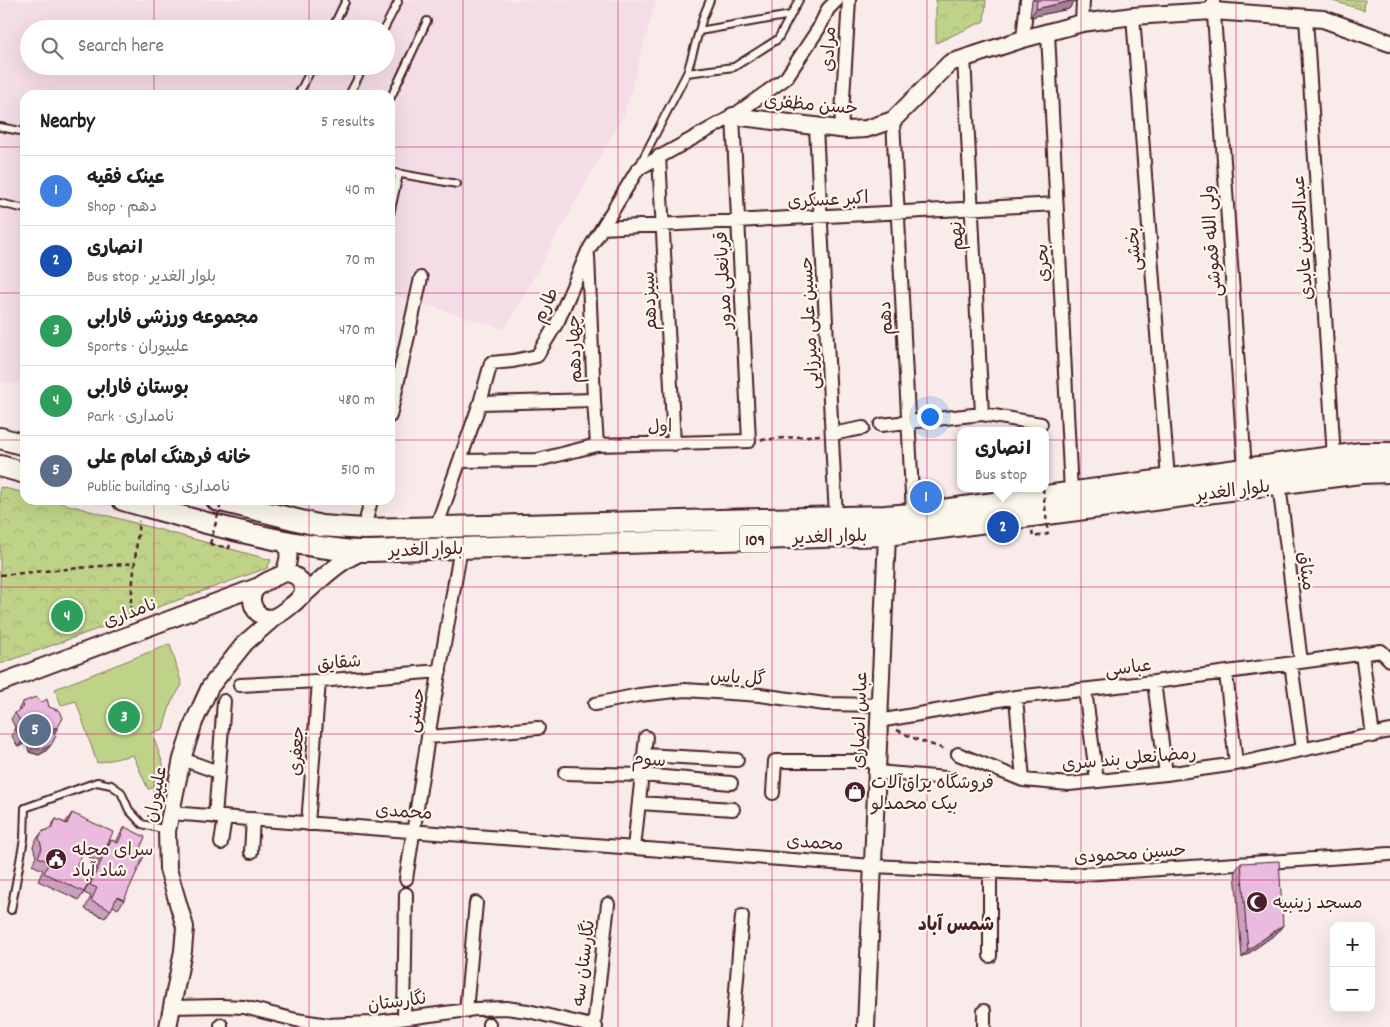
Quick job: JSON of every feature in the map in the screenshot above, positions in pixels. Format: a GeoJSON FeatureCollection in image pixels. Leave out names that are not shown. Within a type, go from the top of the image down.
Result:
{"type":"FeatureCollection","features":[{"type":"Feature","properties":{"kind":"main road"},"geometry":{"type":"LineString","coordinates":[[0,438],[20,444]]}},
{"type":"Feature","properties":{"kind":"main road","name":"بلوار الغدیر"},"geometry":{"type":"LineString","coordinates":[[254,505],[321,526],[364,529],[836,518],[913,514],[1361,453],[1390,453]]}},
{"type":"Feature","properties":{"kind":"main road"},"geometry":{"type":"LineString","coordinates":[[0,466],[20,472]]}},
{"type":"Feature","properties":{"kind":"main road","name":"بلوار الغدیر"},"geometry":{"type":"LineString","coordinates":[[143,505],[235,530],[336,549],[365,551],[887,535],[1360,473],[1390,472]]}},
{"type":"Feature","properties":{"kind":"street"},"geometry":{"type":"LineString","coordinates":[[786,78],[819,28],[828,9],[837,0]]}},
{"type":"Feature","properties":{"kind":"street","name":"مرادی"},"geometry":{"type":"LineString","coordinates":[[841,130],[849,0]]}},
{"type":"Feature","properties":{"kind":"street"},"geometry":{"type":"LineString","coordinates":[[1023,39],[1027,0]]}},
{"type":"Feature","properties":{"kind":"street"},"geometry":{"type":"LineString","coordinates":[[1082,23],[1083,0]]}},
{"type":"Feature","properties":{"kind":"street","name":"حسن مظفری"},"geometry":{"type":"LineString","coordinates":[[733,116],[841,130],[866,129],[892,120],[950,63],[964,57],[1082,23],[1213,6],[1323,19],[1390,43]]}},
{"type":"Feature","properties":{"kind":"street","name":"ولی الله قموشی"},"geometry":{"type":"LineString","coordinates":[[1213,6],[1245,469]]}},
{"type":"Feature","properties":{"kind":"street","name":"بخشی"},"geometry":{"type":"LineString","coordinates":[[1133,16],[1168,479]]}},
{"type":"Feature","properties":{"kind":"street","name":"عبدالحسین عابدی"},"geometry":{"type":"LineString","coordinates":[[1306,18],[1334,457]]}},
{"type":"Feature","properties":{"kind":"street","name":"بحری"},"geometry":{"type":"LineString","coordinates":[[1048,33],[1071,492]]}},
{"type":"Feature","properties":{"kind":"street","name":"نهم"},"geometry":{"type":"LineString","coordinates":[[964,57],[982,414]]}},
{"type":"Feature","properties":{"kind":"street","name":"طارم"},"geometry":{"type":"LineString","coordinates":[[436,528],[480,403],[491,363],[537,356],[558,321],[588,251],[638,169],[733,116],[786,78]]}},
{"type":"Feature","properties":{"kind":"street","name":"قربانعلی مدور"},"geometry":{"type":"LineString","coordinates":[[733,116],[749,441]]}},
{"type":"Feature","properties":{"kind":"street","name":"دهم"},"geometry":{"type":"LineString","coordinates":[[892,120],[913,514]]}},
{"type":"Feature","properties":{"kind":"street","name":"حسین علی میرزایی"},"geometry":{"type":"LineString","coordinates":[[816,127],[836,518]]}},
{"type":"Feature","properties":{"kind":"street","name":"سیزدهم"},"geometry":{"type":"LineString","coordinates":[[659,156],[674,444]]}},
{"type":"Feature","properties":{"kind":"street","name":"اکبر عسکری"},"geometry":{"type":"LineString","coordinates":[[602,228],[1056,204]]}},
{"type":"Feature","properties":{"kind":"street","name":"چهاردهم"},"geometry":{"type":"LineString","coordinates":[[588,251],[594,400],[598,446]]}},
{"type":"Feature","properties":{"kind":"street"},"geometry":{"type":"LineString","coordinates":[[395,394],[421,278]]}},
{"type":"Feature","properties":{"kind":"street"},"geometry":{"type":"LineString","coordinates":[[480,403],[594,400]]}},
{"type":"Feature","properties":{"kind":"street"},"geometry":{"type":"LineString","coordinates":[[881,425],[982,414],[1041,424]]}},
{"type":"Feature","properties":{"kind":"street"},"geometry":{"type":"LineString","coordinates":[[832,434],[863,428]]}},
{"type":"Feature","properties":{"kind":"street","name":"اول"},"geometry":{"type":"LineString","coordinates":[[460,461],[538,460],[598,446],[749,441]]}},
{"type":"Feature","properties":{"kind":"street","name":"میثاق"},"geometry":{"type":"LineString","coordinates":[[1279,484],[1303,750]]}},
{"type":"Feature","properties":{"kind":"street"},"geometry":{"type":"LineString","coordinates":[[364,529],[370,505]]}},
{"type":"Feature","properties":{"kind":"street","name":"عباس انصاری"},"geometry":{"type":"LineString","coordinates":[[866,1027],[887,535]]}},
{"type":"Feature","properties":{"kind":"street"},"geometry":{"type":"LineString","coordinates":[[284,540],[289,550],[289,561],[284,573]]}},
{"type":"Feature","properties":{"kind":"street","name":"حسنی"},"geometry":{"type":"LineString","coordinates":[[406,879],[428,737],[461,548]]}},
{"type":"Feature","properties":{"kind":"street"},"geometry":{"type":"LineString","coordinates":[[244,643],[354,554],[365,551]]}},
{"type":"Feature","properties":{"kind":"street"},"geometry":{"type":"LineString","coordinates":[[244,643],[255,611],[252,595],[259,586],[284,573],[290,573],[299,578],[303,587],[301,597]]}},
{"type":"Feature","properties":{"kind":"street","name":"نامداری"},"geometry":{"type":"LineString","coordinates":[[0,683],[259,586]]}},
{"type":"Feature","properties":{"kind":"street"},"geometry":{"type":"LineString","coordinates":[[219,601],[238,604],[265,617],[276,616]]}},
{"type":"Feature","properties":{"kind":"street","name":"علیپوران"},"geometry":{"type":"LineString","coordinates":[[168,1027],[183,952],[185,927],[168,869],[167,831],[170,813],[182,759],[194,722],[210,687],[244,643]]}},
{"type":"Feature","properties":{"kind":"street"},"geometry":{"type":"LineString","coordinates":[[1362,654],[1373,736]]}},
{"type":"Feature","properties":{"kind":"street","name":"عباسی"},"geometry":{"type":"LineString","coordinates":[[879,721],[1016,697],[1154,682],[1362,654],[1386,656]]}},
{"type":"Feature","properties":{"kind":"street","name":"شقایق"},"geometry":{"type":"LineString","coordinates":[[240,685],[319,681],[440,670]]}},
{"type":"Feature","properties":{"kind":"street"},"geometry":{"type":"LineString","coordinates":[[1226,672],[1236,764]]}},
{"type":"Feature","properties":{"kind":"street","name":"جعفری"},"geometry":{"type":"LineString","coordinates":[[308,824],[319,681]]}},
{"type":"Feature","properties":{"kind":"street"},"geometry":{"type":"LineString","coordinates":[[1154,682],[1166,774]]}},
{"type":"Feature","properties":{"kind":"street","name":"گل یاس"},"geometry":{"type":"LineString","coordinates":[[595,704],[640,695],[685,690],[760,695],[825,704],[880,705]]}},
{"type":"Feature","properties":{"kind":"street"},"geometry":{"type":"LineString","coordinates":[[1085,690],[1097,781]]}},
{"type":"Feature","properties":{"kind":"street"},"geometry":{"type":"LineString","coordinates":[[1016,697],[1023,780]]}},
{"type":"Feature","properties":{"kind":"street"},"geometry":{"type":"LineString","coordinates":[[221,843],[218,772],[224,701]]}},
{"type":"Feature","properties":{"kind":"street"},"geometry":{"type":"LineString","coordinates":[[428,737],[538,728]]}},
{"type":"Feature","properties":{"kind":"street","name":"رمضانعلی بند سری"},"geometry":{"type":"LineString","coordinates":[[958,754],[1023,780],[1069,784],[1166,774],[1236,764],[1390,731]]}},
{"type":"Feature","properties":{"kind":"street"},"geometry":{"type":"LineString","coordinates":[[634,848],[646,737]]}},
{"type":"Feature","properties":{"kind":"street"},"geometry":{"type":"LineString","coordinates":[[644,755],[737,760]]}},
{"type":"Feature","properties":{"kind":"street"},"geometry":{"type":"LineString","coordinates":[[182,759],[218,772]]}},
{"type":"Feature","properties":{"kind":"street"},"geometry":{"type":"LineString","coordinates":[[773,793],[775,761],[877,766],[946,778]]}},
{"type":"Feature","properties":{"kind":"street","name":"سوم"},"geometry":{"type":"LineString","coordinates":[[565,772],[642,775],[731,783]]}},
{"type":"Feature","properties":{"kind":"street"},"geometry":{"type":"LineString","coordinates":[[639,803],[733,809]]}},
{"type":"Feature","properties":{"kind":"street","name":"محمدی"},"geometry":{"type":"LineString","coordinates":[[170,813],[873,866]]}},
{"type":"Feature","properties":{"kind":"street"},"geometry":{"type":"LineString","coordinates":[[251,852],[252,820]]}},
{"type":"Feature","properties":{"kind":"street","name":"حسین محمودی"},"geometry":{"type":"LineString","coordinates":[[873,866],[1069,875],[1390,854]]}},
{"type":"Feature","properties":{"kind":"street"},"geometry":{"type":"LineString","coordinates":[[990,871],[990,956]]}},
{"type":"Feature","properties":{"kind":"street"},"geometry":{"type":"LineString","coordinates":[[404,1018],[406,894]]}},
{"type":"Feature","properties":{"kind":"street"},"geometry":{"type":"LineString","coordinates":[[466,1011],[476,903]]}},
{"type":"Feature","properties":{"kind":"street","name":"نگارستان سه"},"geometry":{"type":"LineString","coordinates":[[595,1027],[608,904]]}},
{"type":"Feature","properties":{"kind":"street"},"geometry":{"type":"LineString","coordinates":[[733,1027],[742,916]]}},
{"type":"Feature","properties":{"kind":"street","name":"نگارستان"},"geometry":{"type":"LineString","coordinates":[[172,1007],[230,1006],[260,1010],[284,1022],[328,1025],[370,1023],[493,1008],[517,1009],[595,1027]]}},
{"type":"Feature","properties":{"kind":"street"},"geometry":{"type":"LineString","coordinates":[[984,1011],[984,1027]]}},
{"type":"Feature","properties":{"kind":"lane"},"geometry":{"type":"LineString","coordinates":[[638,169],[687,73],[710,0]]}},
{"type":"Feature","properties":{"kind":"lane"},"geometry":{"type":"LineString","coordinates":[[687,73],[734,67],[778,39],[799,0]]}},
{"type":"Feature","properties":{"kind":"lane"},"geometry":{"type":"LineString","coordinates":[[337,20],[346,2]]}},
{"type":"Feature","properties":{"kind":"lane"},"geometry":{"type":"LineString","coordinates":[[389,20],[398,2]]}},
{"type":"Feature","properties":{"kind":"lane"},"geometry":{"type":"LineString","coordinates":[[699,31],[791,15]]}},
{"type":"Feature","properties":{"kind":"lane"},"geometry":{"type":"LineString","coordinates":[[394,90],[427,21]]}},
{"type":"Feature","properties":{"kind":"lane"},"geometry":{"type":"LineString","coordinates":[[301,90],[308,75]]}},
{"type":"Feature","properties":{"kind":"lane"},"geometry":{"type":"LineString","coordinates":[[352,90],[359,75]]}},
{"type":"Feature","properties":{"kind":"lane"},"geometry":{"type":"LineString","coordinates":[[0,127],[20,131]]}},
{"type":"Feature","properties":{"kind":"lane"},"geometry":{"type":"LineString","coordinates":[[395,173],[457,184]]}},
{"type":"Feature","properties":{"kind":"lane"},"geometry":{"type":"LineString","coordinates":[[395,192],[399,174]]}},
{"type":"Feature","properties":{"kind":"lane"},"geometry":{"type":"LineString","coordinates":[[0,203],[20,208]]}},
{"type":"Feature","properties":{"kind":"lane"},"geometry":{"type":"LineString","coordinates":[[11,910],[24,839],[25,808],[97,782],[111,785],[121,792],[129,810],[142,824],[167,831]]}},
{"type":"Feature","properties":{"kind":"path"},"geometry":{"type":"LineString","coordinates":[[784,123],[786,78]]}},
{"type":"Feature","properties":{"kind":"path"},"geometry":{"type":"LineString","coordinates":[[749,441],[832,434]]}},
{"type":"Feature","properties":{"kind":"path"},"geometry":{"type":"LineString","coordinates":[[1033,537],[1048,534],[1043,492]]}},
{"type":"Feature","properties":{"kind":"path"},"geometry":{"type":"LineString","coordinates":[[128,634],[135,563],[132,505]]}},
{"type":"Feature","properties":{"kind":"path"},"geometry":{"type":"LineString","coordinates":[[221,505],[210,544],[229,548]]}},
{"type":"Feature","properties":{"kind":"path"},"geometry":{"type":"LineString","coordinates":[[0,575],[135,563]]}},
{"type":"Feature","properties":{"kind":"path"},"geometry":{"type":"LineString","coordinates":[[879,721],[918,740],[958,754]]}},
{"type":"Feature","properties":{"kind":"shaded area"},"geometry":{"type":"Polygon","coordinates":[[[0,0],[656,0],[625,112],[505,329],[395,296],[395,90],[20,90],[20,383],[0,382],[0,0]]]}},
{"type":"Feature","properties":{"kind":"green space"},"geometry":{"type":"Polygon","coordinates":[[[936,0],[986,0],[984,21],[936,43],[936,0]]]}},
{"type":"Feature","properties":{"kind":"green space"},"geometry":{"type":"Polygon","coordinates":[[[1329,0],[1365,0],[1364,10],[1329,0]]]}},
{"type":"Feature","properties":{"kind":"green space"},"geometry":{"type":"Polygon","coordinates":[[[0,487],[20,492],[20,505],[68,505],[271,560],[267,568],[0,664],[0,487]]]}},
{"type":"Feature","properties":{"kind":"green space"},"geometry":{"type":"Polygon","coordinates":[[[170,644],[182,685],[171,703],[163,729],[152,733],[170,784],[148,789],[133,755],[97,763],[76,701],[61,705],[55,689],[170,644]]]}},
{"type":"Feature","properties":{"kind":"building"},"geometry":{"type":"Polygon","coordinates":[[[1037,0],[1075,0],[1036,9],[1037,0]]]}},
{"type":"Feature","properties":{"kind":"building"},"geometry":{"type":"Polygon","coordinates":[[[36,697],[41,703],[47,699],[49,707],[60,711],[63,718],[58,727],[51,729],[56,736],[51,745],[43,749],[34,746],[32,735],[22,741],[16,730],[20,720],[15,713],[22,709],[23,702],[36,697]]]}},
{"type":"Feature","properties":{"kind":"building","name":"سرای محله شاد آباد"},"geometry":{"type":"Polygon","coordinates":[[[72,813],[113,832],[103,853],[86,845],[76,866],[93,874],[84,892],[44,873],[49,862],[38,857],[42,848],[39,838],[42,832],[52,828],[56,819],[67,824],[72,813]]]}},
{"type":"Feature","properties":{"kind":"building"},"geometry":{"type":"Polygon","coordinates":[[[125,827],[145,837],[138,853],[144,856],[124,900],[117,897],[111,910],[91,901],[97,888],[90,885],[111,840],[118,843],[125,827]]]}},
{"type":"Feature","properties":{"kind":"building","name":"مسجد زینبیه"},"geometry":{"type":"Polygon","coordinates":[[[1279,861],[1283,925],[1248,950],[1241,863],[1279,861]]]}},
{"type":"Feature","properties":{"kind":"place","name":"عینک فقیه"},"geometry":{"type":"Point","coordinates":[926,497]}},
{"type":"Feature","properties":{"kind":"place","name":"انصاری"},"geometry":{"type":"Point","coordinates":[1003,527]}},
{"type":"Feature","properties":{"kind":"place","name":"بوستان فارابی"},"geometry":{"type":"Point","coordinates":[67,616]}},
{"type":"Feature","properties":{"kind":"place","name":"مجموعه ورزشی فارابی"},"geometry":{"type":"Point","coordinates":[124,717]}},
{"type":"Feature","properties":{"kind":"place","name":"خانه فرهنگ امام علی"},"geometry":{"type":"Point","coordinates":[35,730]}},
{"type":"Feature","properties":{"kind":"place","name":"فروشگاه یراق‌آلات بیک محمدلو"},"geometry":{"type":"Point","coordinates":[855,792]}},
{"type":"Feature","properties":{"kind":"place","name":"سرای محله شاد آباد"},"geometry":{"type":"Point","coordinates":[56,859]}},
{"type":"Feature","properties":{"kind":"place","name":"مسجد زینبیه"},"geometry":{"type":"Point","coordinates":[1257,902]}},
{"type":"Feature","properties":{"kind":"district","name":"شمس آباد"},"geometry":{"type":"Point","coordinates":[956,923]}}]}
